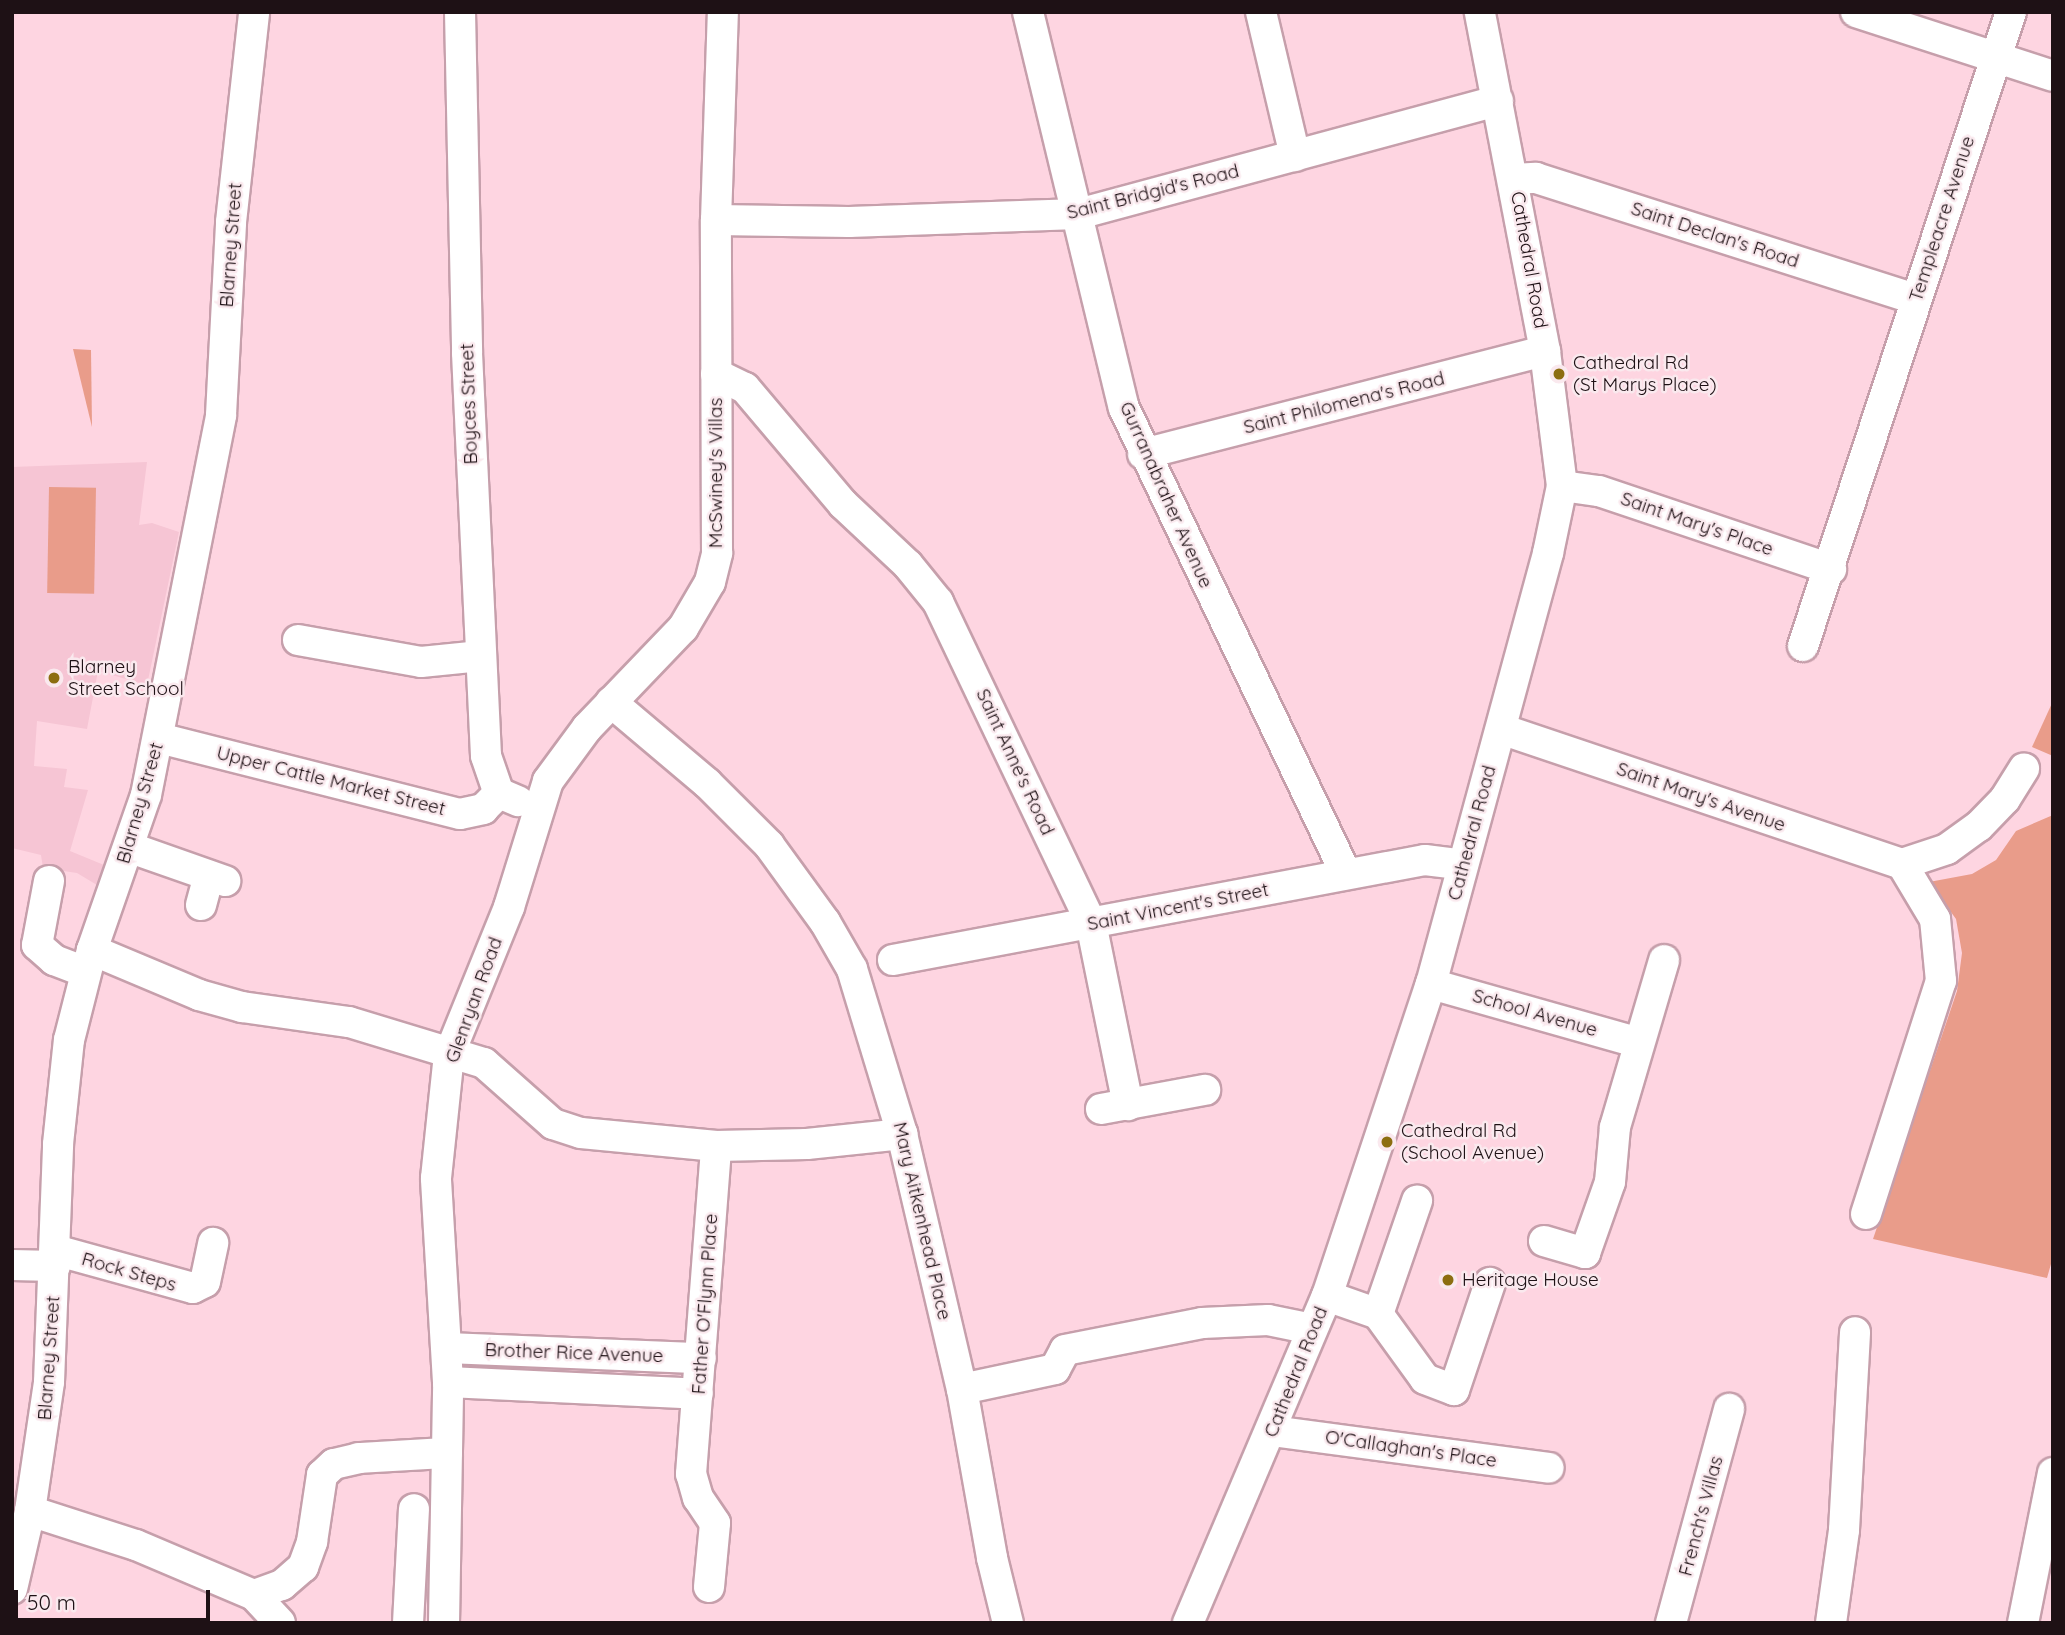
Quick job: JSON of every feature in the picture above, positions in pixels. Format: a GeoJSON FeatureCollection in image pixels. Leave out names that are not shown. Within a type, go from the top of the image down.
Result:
{"type":"FeatureCollection","features":[{"type":"Feature","properties":{"kind":"street","name":"Blarney Street"},"geometry":{"type":"LineString","coordinates":[[12,1589],[30,1511],[49,1382],[63,1079],[88,961],[131,848],[159,738],[221,415],[231,222],[254,12]]}},
{"type":"Feature","properties":{"kind":"street","name":"Boyces Street"},"geometry":{"type":"LineString","coordinates":[[460,12],[467,344],[481,656],[486,756],[499,793]]}},
{"type":"Feature","properties":{"kind":"street","name":"McSwiney's Villas"},"geometry":{"type":"LineString","coordinates":[[611,702],[683,628],[710,582],[717,553],[716,220],[723,12]]}},
{"type":"Feature","properties":{"kind":"street","name":"Gurranabraher Avenue"},"geometry":{"type":"LineString","coordinates":[[1028,12],[1124,408],[1143,454],[1346,874]]}},
{"type":"Feature","properties":{"kind":"street"},"geometry":{"type":"LineString","coordinates":[[1261,12],[1295,156]]}},
{"type":"Feature","properties":{"kind":"street","name":"Cathedral Road"},"geometry":{"type":"LineString","coordinates":[[1188,1623],[1273,1430],[1327,1296],[1432,984],[1501,729],[1562,486],[1545,351],[1480,12]]}},
{"type":"Feature","properties":{"kind":"street"},"geometry":{"type":"LineString","coordinates":[[1856,12],[2053,76]]}},
{"type":"Feature","properties":{"kind":"street","name":"Templeacre Avenue"},"geometry":{"type":"LineString","coordinates":[[1830,569],[1915,299],[2011,12]]}},
{"type":"Feature","properties":{"kind":"street","name":"Saint Bridgid's Road"},"geometry":{"type":"LineString","coordinates":[[716,220],[849,222],[1078,214],[1498,100]]}},
{"type":"Feature","properties":{"kind":"street","name":"Saint Declan's Road"},"geometry":{"type":"LineString","coordinates":[[1514,179],[1536,177],[1915,299]]}},
{"type":"Feature","properties":{"kind":"street","name":"Saint Philomena's Road"},"geometry":{"type":"LineString","coordinates":[[1143,454],[1545,351]]}},
{"type":"Feature","properties":{"kind":"street","name":"McSwiney's Villas"},"geometry":{"type":"LineString","coordinates":[[716,374],[745,388],[843,503],[908,565],[938,601]]}},
{"type":"Feature","properties":{"kind":"street","name":"Saint Mary's Place"},"geometry":{"type":"LineString","coordinates":[[1562,486],[1599,491],[1830,569]]}},
{"type":"Feature","properties":{"kind":"street"},"geometry":{"type":"LineString","coordinates":[[1803,646],[1830,569]]}},
{"type":"Feature","properties":{"kind":"street","name":"Saint Anne's Road"},"geometry":{"type":"LineString","coordinates":[[938,601],[1091,923],[1114,1107],[1205,1090]]}},
{"type":"Feature","properties":{"kind":"street"},"geometry":{"type":"LineString","coordinates":[[298,640],[421,662],[450,663],[481,656]]}},
{"type":"Feature","properties":{"kind":"street","name":"Glenryan Road"},"geometry":{"type":"LineString","coordinates":[[444,1623],[448,1382],[436,1178],[449,1055],[509,906],[536,809],[564,754],[611,702]]}},
{"type":"Feature","properties":{"kind":"street","name":"Mary Aitkenhead Place"},"geometry":{"type":"LineString","coordinates":[[611,702],[708,783],[769,845],[825,922],[852,969],[902,1134],[962,1389],[994,1568],[1009,1623]]}},
{"type":"Feature","properties":{"kind":"street","name":"Saint Mary's Avenue"},"geometry":{"type":"LineString","coordinates":[[1501,729],[1902,864]]}},
{"type":"Feature","properties":{"kind":"street","name":"Upper Cattle Market Street"},"geometry":{"type":"LineString","coordinates":[[159,738],[460,814],[483,809],[499,793]]}},
{"type":"Feature","properties":{"kind":"street"},"geometry":{"type":"LineString","coordinates":[[1866,1213],[1941,981],[1935,919],[1902,864],[1947,849],[1979,826],[2005,799],[2024,769]]}},
{"type":"Feature","properties":{"kind":"street"},"geometry":{"type":"LineString","coordinates":[[499,793],[536,809]]}},
{"type":"Feature","properties":{"kind":"street"},"geometry":{"type":"LineString","coordinates":[[131,848],[217,878],[201,905]]}},
{"type":"Feature","properties":{"kind":"street","name":"Saint Vincent's Street"},"geometry":{"type":"LineString","coordinates":[[893,960],[1425,860],[1463,865]]}},
{"type":"Feature","properties":{"kind":"street"},"geometry":{"type":"LineString","coordinates":[[49,881],[37,945],[54,960],[88,961],[242,1007],[349,1022],[449,1055],[484,1063],[553,1124],[581,1133],[716,1146],[807,1144],[902,1134]]}},
{"type":"Feature","properties":{"kind":"street"},"geometry":{"type":"LineString","coordinates":[[1544,1241],[1585,1253],[1610,1182],[1615,1127],[1664,960]]}},
{"type":"Feature","properties":{"kind":"street","name":"School Avenue"},"geometry":{"type":"LineString","coordinates":[[1432,984],[1639,1043]]}},
{"type":"Feature","properties":{"kind":"street","name":"Father O'Flynn Place"},"geometry":{"type":"LineString","coordinates":[[709,1587],[715,1523],[692,1485],[692,1462],[716,1146]]}},
{"type":"Feature","properties":{"kind":"street"},"geometry":{"type":"LineString","coordinates":[[1378,1314],[1417,1200]]}},
{"type":"Feature","properties":{"kind":"street","name":"Rock Steps"},"geometry":{"type":"LineString","coordinates":[[55,1258],[193,1288],[205,1282],[213,1243]]}},
{"type":"Feature","properties":{"kind":"street"},"geometry":{"type":"LineString","coordinates":[[12,1265],[55,1258]]}},
{"type":"Feature","properties":{"kind":"street"},"geometry":{"type":"LineString","coordinates":[[1327,1296],[1378,1314],[1425,1379],[1454,1390],[1490,1283]]}},
{"type":"Feature","properties":{"kind":"street"},"geometry":{"type":"LineString","coordinates":[[962,1389],[1055,1369],[1065,1350],[1202,1323],[1268,1320],[1312,1329]]}},
{"type":"Feature","properties":{"kind":"street"},"geometry":{"type":"LineString","coordinates":[[1831,1623],[1844,1530],[1855,1332]]}},
{"type":"Feature","properties":{"kind":"street","name":"Brother Rice Avenue"},"geometry":{"type":"LineString","coordinates":[[447,1348],[701,1358]]}},
{"type":"Feature","properties":{"kind":"street","name":"Brother Rice Avenue"},"geometry":{"type":"LineString","coordinates":[[448,1382],[698,1394]]}},
{"type":"Feature","properties":{"kind":"street","name":"French's Villas"},"geometry":{"type":"LineString","coordinates":[[1671,1623],[1730,1409]]}},
{"type":"Feature","properties":{"kind":"street","name":"O'Callaghan's Place"},"geometry":{"type":"LineString","coordinates":[[1273,1430],[1549,1468]]}},
{"type":"Feature","properties":{"kind":"street"},"geometry":{"type":"LineString","coordinates":[[254,1595],[282,1585],[303,1567],[312,1542],[320,1483],[334,1464],[359,1458],[447,1453]]}},
{"type":"Feature","properties":{"kind":"street"},"geometry":{"type":"LineString","coordinates":[[2023,1623],[2053,1473]]}},
{"type":"Feature","properties":{"kind":"street"},"geometry":{"type":"LineString","coordinates":[[408,1623],[414,1509]]}},
{"type":"Feature","properties":{"kind":"street"},"geometry":{"type":"LineString","coordinates":[[30,1511],[136,1545],[254,1595],[280,1623]]}},
{"type":"Feature","properties":{"kind":"shaded area"},"geometry":{"type":"Polygon","coordinates":[[[73,349],[91,350],[92,427],[73,349]]]}},
{"type":"Feature","properties":{"kind":"shaded area","name":"Blarney Street School"},"geometry":{"type":"Polygon","coordinates":[[[147,462],[139,525],[152,523],[179,532],[147,685],[98,671],[87,729],[37,721],[34,766],[67,769],[64,787],[88,790],[70,851],[104,865],[97,885],[77,873],[43,868],[41,855],[12,848],[12,467],[147,462]]]}},
{"type":"Feature","properties":{"kind":"shaded area"},"geometry":{"type":"Polygon","coordinates":[[[49,487],[96,488],[94,594],[47,593],[49,487]]]}},
{"type":"Feature","properties":{"kind":"shaded area"},"geometry":{"type":"Polygon","coordinates":[[[2053,701],[2053,756],[2032,747],[2053,701]]]}},
{"type":"Feature","properties":{"kind":"shaded area"},"geometry":{"type":"Polygon","coordinates":[[[2053,815],[2053,1257],[2047,1278],[1873,1239],[1957,991],[1962,953],[1956,919],[1929,882],[1972,874],[1996,860],[2016,831],[2053,815]]]}},
{"type":"Feature","properties":{"kind":"place","name":"Cathedral Rd (St Marys Place)"},"geometry":{"type":"Point","coordinates":[1559,374]}},
{"type":"Feature","properties":{"kind":"place","name":"Blarney Street School"},"geometry":{"type":"Point","coordinates":[54,678]}},
{"type":"Feature","properties":{"kind":"place","name":"Cathedral Rd (School Avenue)"},"geometry":{"type":"Point","coordinates":[1387,1142]}},
{"type":"Feature","properties":{"kind":"place","name":"Heritage House"},"geometry":{"type":"Point","coordinates":[1448,1280]}}]}
